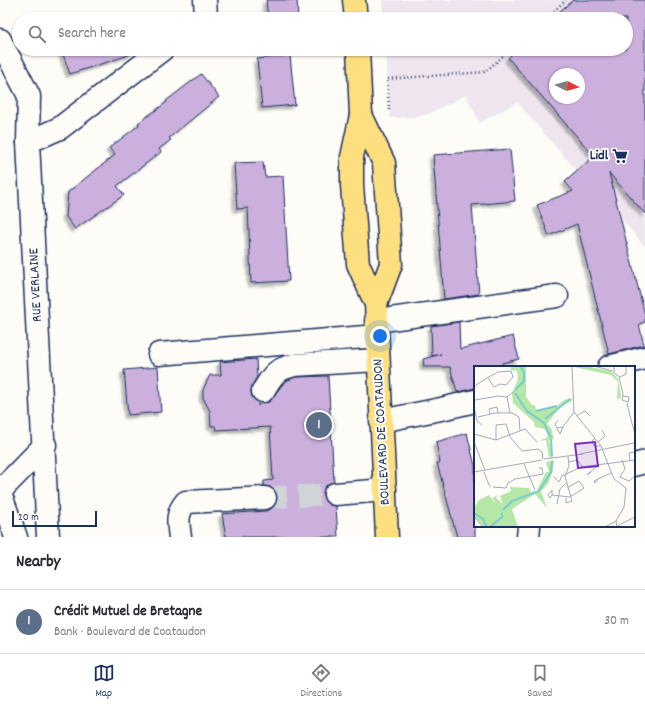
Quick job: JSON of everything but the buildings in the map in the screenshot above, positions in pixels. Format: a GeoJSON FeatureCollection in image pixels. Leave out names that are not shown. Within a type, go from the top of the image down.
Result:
{"type":"FeatureCollection","features":[{"type":"Feature","properties":{"kind":"main road"},"geometry":{"type":"LineString","coordinates":[[354,0],[355,12]]}},
{"type":"Feature","properties":{"kind":"main road","name":"BOULEVARD DE COATAUDON"},"geometry":{"type":"LineString","coordinates":[[358,56],[361,115],[352,157],[352,193],[358,264],[376,320],[386,537]]}},
{"type":"Feature","properties":{"kind":"main road","name":"BOULEVARD DE COATAUDON"},"geometry":{"type":"LineString","coordinates":[[361,115],[384,163],[391,264],[376,320]]}},
{"type":"Feature","properties":{"kind":"street"},"geometry":{"type":"LineString","coordinates":[[205,0],[206,12]]}},
{"type":"Feature","properties":{"kind":"street","name":"RUE VERLAINE"},"geometry":{"type":"LineString","coordinates":[[0,40],[29,96],[28,142],[45,445],[48,537]]}},
{"type":"Feature","properties":{"kind":"street"},"geometry":{"type":"LineString","coordinates":[[28,142],[60,128],[154,56]]}},
{"type":"Feature","properties":{"kind":"street"},"geometry":{"type":"LineString","coordinates":[[159,354],[376,320],[557,296]]}},
{"type":"Feature","properties":{"kind":"street"},"geometry":{"type":"LineString","coordinates":[[613,366],[645,358]]}},
{"type":"Feature","properties":{"kind":"street"},"geometry":{"type":"LineString","coordinates":[[263,391],[276,372],[280,369],[294,365],[378,360]]}},
{"type":"Feature","properties":{"kind":"street"},"geometry":{"type":"LineString","coordinates":[[381,421],[441,409],[474,400]]}},
{"type":"Feature","properties":{"kind":"street"},"geometry":{"type":"LineString","coordinates":[[16,537],[0,492],[45,445]]}},
{"type":"Feature","properties":{"kind":"street"},"geometry":{"type":"LineString","coordinates":[[635,465],[645,462]]}},
{"type":"Feature","properties":{"kind":"street"},"geometry":{"type":"LineString","coordinates":[[335,494],[384,490]]}},
{"type":"Feature","properties":{"kind":"street"},"geometry":{"type":"LineString","coordinates":[[180,537],[177,520],[180,508],[186,502],[265,498]]}},
{"type":"Feature","properties":{"kind":"street"},"geometry":{"type":"LineString","coordinates":[[528,537],[529,527]]}},
{"type":"Feature","properties":{"kind":"path"},"geometry":{"type":"LineString","coordinates":[[553,12],[566,0]]}},
{"type":"Feature","properties":{"kind":"path"},"geometry":{"type":"LineString","coordinates":[[361,115],[389,110],[387,79],[485,72],[503,56]]}},
{"type":"Feature","properties":{"kind":"shaded area"},"geometry":{"type":"Polygon","coordinates":[[[382,0],[645,0],[645,247],[608,202],[600,198],[517,102],[480,123],[466,95],[428,114],[414,117],[390,118],[386,56],[633,56],[633,12],[383,12],[382,0]]]}},
{"type":"Feature","properties":{"kind":"tunnel"},"geometry":{"type":"LineString","coordinates":[[265,498],[335,494]]}},
{"type":"Feature","properties":{"kind":"place","name":"Lidl"},"geometry":{"type":"Point","coordinates":[620,156]}},
{"type":"Feature","properties":{"kind":"place","name":"Crédit Mutuel de Bretagne"},"geometry":{"type":"Point","coordinates":[319,425]}}]}
